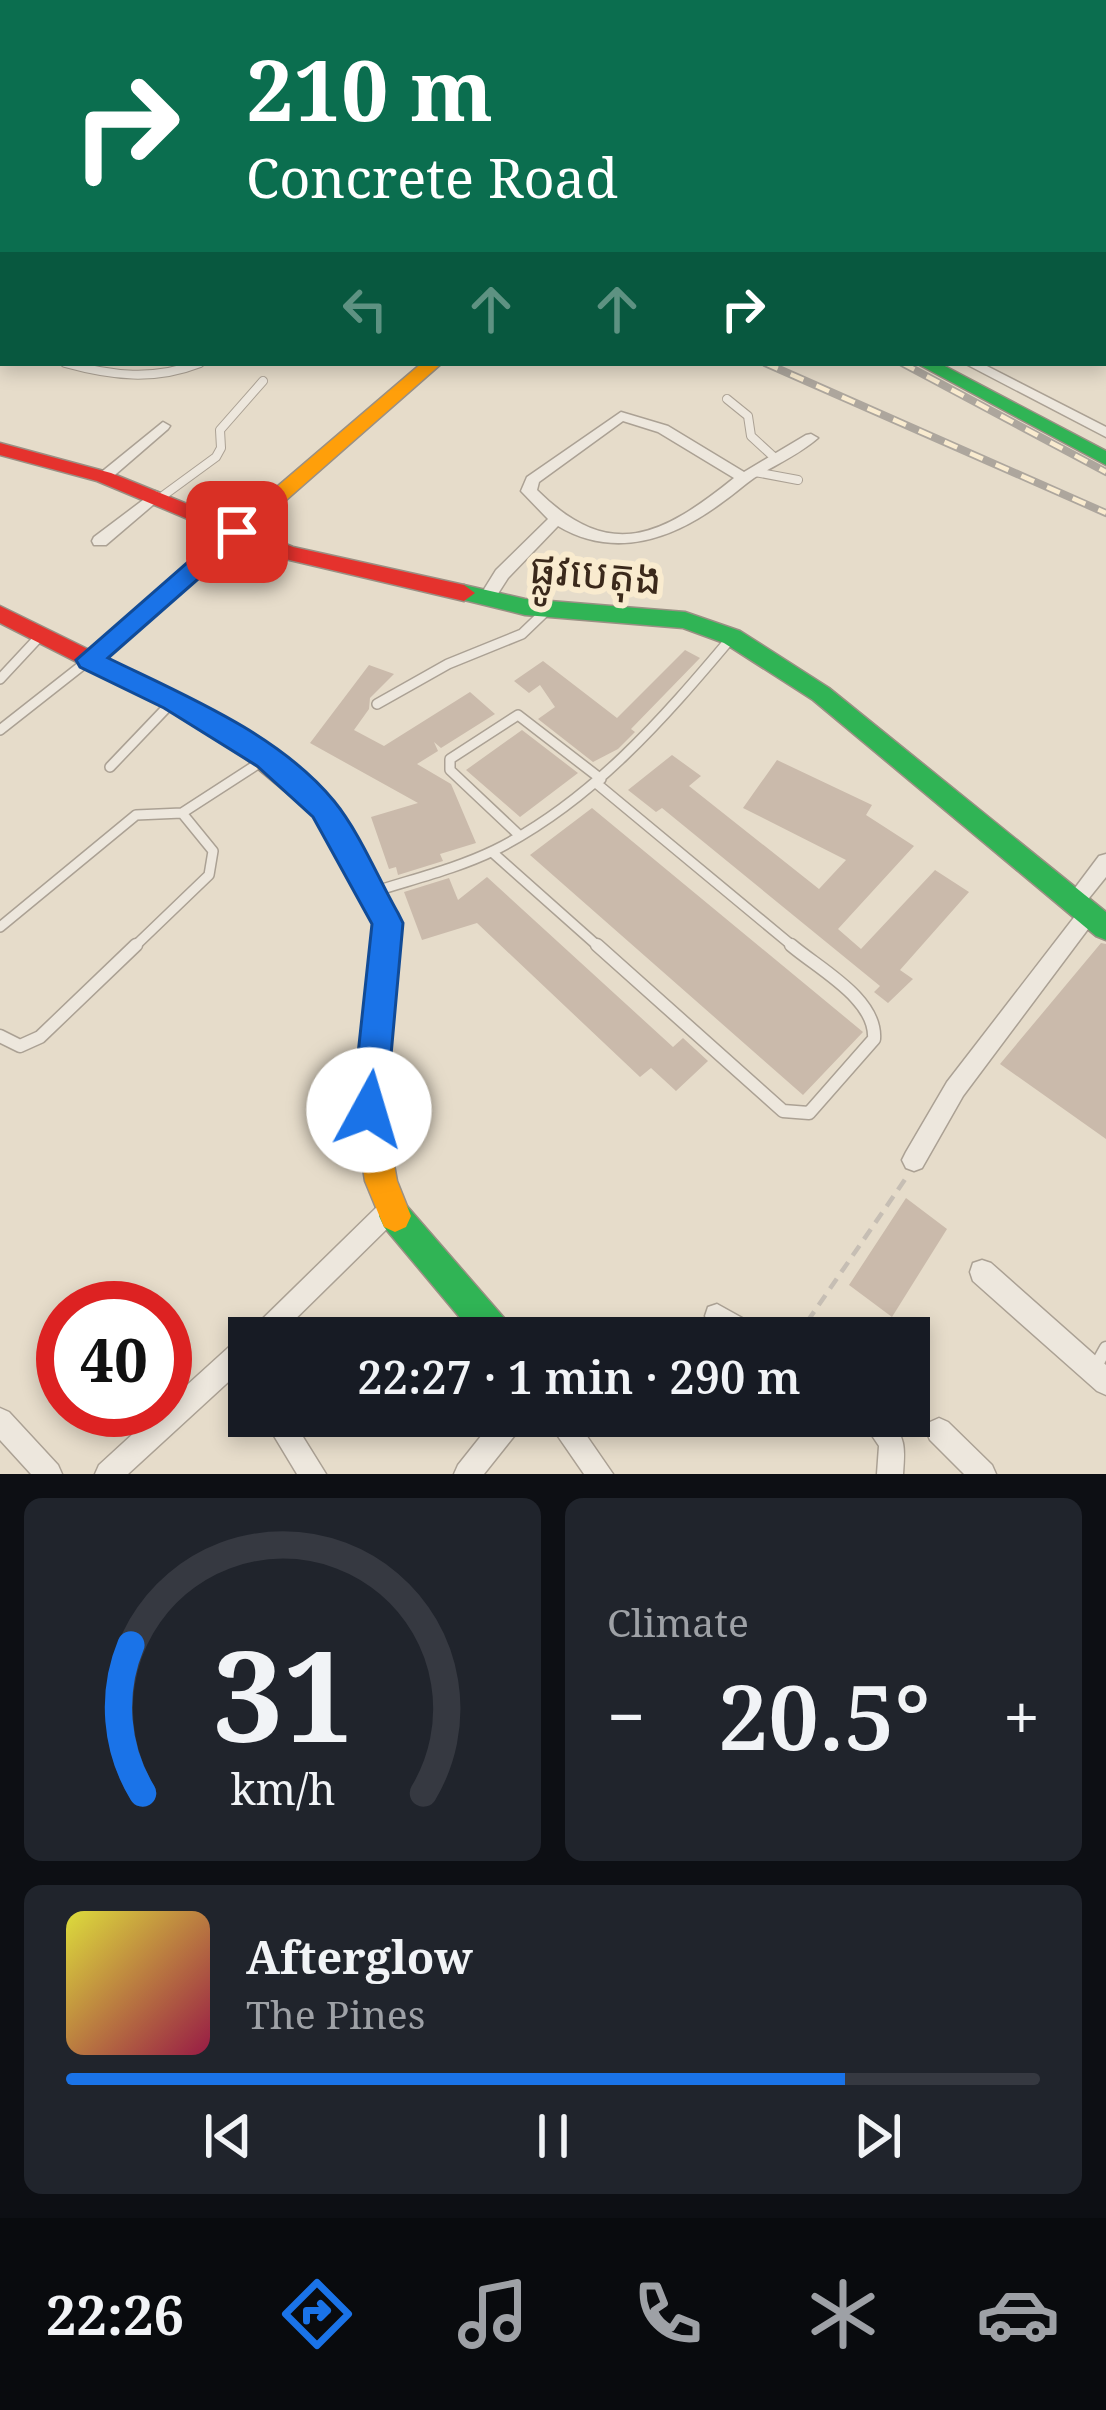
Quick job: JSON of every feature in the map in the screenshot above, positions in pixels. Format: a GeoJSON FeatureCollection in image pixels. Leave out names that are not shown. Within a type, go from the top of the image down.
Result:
{"type":"FeatureCollection","features":[{"type":"Feature","properties":{"kind":"street"},"geometry":{"type":"LineString","coordinates":[[89,660],[430,366]]}},
{"type":"Feature","properties":{"kind":"street"},"geometry":{"type":"LineString","coordinates":[[934,366],[1106,433]]}},
{"type":"Feature","properties":{"kind":"street"},"geometry":{"type":"LineString","coordinates":[[974,366],[991,386],[1106,459]]}},
{"type":"Feature","properties":{"kind":"street"},"geometry":{"type":"LineString","coordinates":[[991,386],[1008,366]]}},
{"type":"Feature","properties":{"kind":"street"},"geometry":{"type":"LineString","coordinates":[[749,475],[663,429],[621,416],[532,480],[529,491],[557,518],[598,539],[630,543],[709,509],[749,475],[811,438]]}},
{"type":"Feature","properties":{"kind":"street"},"geometry":{"type":"LineString","coordinates":[[104,477],[163,426]]}},
{"type":"Feature","properties":{"kind":"street","name":"ផ្លូវបេតុង"},"geometry":{"type":"LineString","coordinates":[[0,449],[104,477],[288,553],[485,599],[685,620],[732,638],[821,694],[1089,916]]}},
{"type":"Feature","properties":{"kind":"street"},"geometry":{"type":"LineString","coordinates":[[100,541],[158,497]]}},
{"type":"Feature","properties":{"kind":"street"},"geometry":{"type":"LineString","coordinates":[[485,599],[536,535],[557,518]]}},
{"type":"Feature","properties":{"kind":"street"},"geometry":{"type":"LineString","coordinates":[[0,614],[173,701],[267,758],[323,809],[387,923],[369,1110],[390,1210],[481,1317]]}},
{"type":"Feature","properties":{"kind":"street"},"geometry":{"type":"LineString","coordinates":[[914,1160],[955,1089],[1089,916],[1106,862]]}},
{"type":"Feature","properties":{"kind":"street"},"geometry":{"type":"LineString","coordinates":[[280,1317],[390,1210]]}},
{"type":"Feature","properties":{"kind":"street"},"geometry":{"type":"LineString","coordinates":[[982,1272],[1102,1367]]}},
{"type":"Feature","properties":{"kind":"street"},"geometry":{"type":"LineString","coordinates":[[108,1474],[228,1365]]}},
{"type":"Feature","properties":{"kind":"street"},"geometry":{"type":"LineString","coordinates":[[0,1421],[49,1474]]}},
{"type":"Feature","properties":{"kind":"street"},"geometry":{"type":"LineString","coordinates":[[939,1431],[982,1474]]}},
{"type":"Feature","properties":{"kind":"street"},"geometry":{"type":"LineString","coordinates":[[289,1437],[313,1474]]}},
{"type":"Feature","properties":{"kind":"street"},"geometry":{"type":"LineString","coordinates":[[467,1474],[497,1437]]}},
{"type":"Feature","properties":{"kind":"street"},"geometry":{"type":"LineString","coordinates":[[573,1437],[601,1474]]}},
{"type":"Feature","properties":{"kind":"street"},"geometry":{"type":"LineString","coordinates":[[888,1437],[890,1474]]}},
{"type":"Feature","properties":{"kind":"lane"},"geometry":{"type":"LineString","coordinates":[[76,366],[114,377],[179,373],[194,366]]}},
{"type":"Feature","properties":{"kind":"lane"},"geometry":{"type":"LineString","coordinates":[[158,497],[216,457],[221,448],[220,430],[263,381]]}},
{"type":"Feature","properties":{"kind":"lane"},"geometry":{"type":"LineString","coordinates":[[727,399],[748,416],[751,436],[776,459]]}},
{"type":"Feature","properties":{"kind":"lane"},"geometry":{"type":"LineString","coordinates":[[749,475],[798,479]]}},
{"type":"Feature","properties":{"kind":"lane"},"geometry":{"type":"LineString","coordinates":[[377,704],[448,664],[522,634],[548,609]]}},
{"type":"Feature","properties":{"kind":"lane"},"geometry":{"type":"LineString","coordinates":[[0,680],[41,635]]}},
{"type":"Feature","properties":{"kind":"lane"},"geometry":{"type":"LineString","coordinates":[[373,892],[492,851],[598,781],[638,748],[732,638]]}},
{"type":"Feature","properties":{"kind":"lane"},"geometry":{"type":"LineString","coordinates":[[0,730],[89,660]]}},
{"type":"Feature","properties":{"kind":"lane"},"geometry":{"type":"LineString","coordinates":[[110,767],[173,701]]}},
{"type":"Feature","properties":{"kind":"lane"},"geometry":{"type":"LineString","coordinates":[[492,851],[784,1111],[809,1113],[874,1039],[875,1024],[868,1009],[518,715],[450,759],[450,770],[520,836]]}},
{"type":"Feature","properties":{"kind":"lane"},"geometry":{"type":"LineString","coordinates":[[0,927],[136,815],[182,813],[267,758]]}},
{"type":"Feature","properties":{"kind":"lane"},"geometry":{"type":"LineString","coordinates":[[0,1036],[20,1046],[40,1037],[209,875],[213,851],[182,813]]}},
{"type":"Feature","properties":{"kind":"path"},"geometry":{"type":"LineString","coordinates":[[810,1317],[914,1160]]}},
{"type":"Feature","properties":{"kind":"building"},"geometry":{"type":"Polygon","coordinates":[[[685,650],[700,658],[631,729],[635,732],[618,749],[593,762],[538,719],[555,707],[540,685],[529,693],[514,681],[543,661],[617,718],[685,650]]]}},
{"type":"Feature","properties":{"kind":"building"},"geometry":{"type":"Polygon","coordinates":[[[369,665],[394,674],[370,698],[369,709],[354,730],[384,746],[470,692],[495,714],[441,748],[434,742],[438,751],[417,764],[451,784],[476,843],[440,854],[443,861],[398,875],[396,867],[389,869],[371,817],[418,803],[310,743],[369,665]]]}},
{"type":"Feature","properties":{"kind":"building"},"geometry":{"type":"Polygon","coordinates":[[[522,730],[578,773],[520,817],[466,770],[522,730]]]}},
{"type":"Feature","properties":{"kind":"building"},"geometry":{"type":"Polygon","coordinates":[[[672,755],[701,776],[689,786],[819,889],[846,860],[743,808],[777,760],[872,805],[866,815],[914,846],[838,929],[861,949],[935,870],[969,892],[900,970],[913,979],[888,1003],[874,992],[880,986],[662,808],[656,812],[628,790],[672,755]]]}},
{"type":"Feature","properties":{"kind":"building"},"geometry":{"type":"Polygon","coordinates":[[[592,808],[863,1032],[803,1095],[530,855],[592,808]]]}},
{"type":"Feature","properties":{"kind":"building"},"geometry":{"type":"Polygon","coordinates":[[[487,877],[673,1047],[683,1038],[708,1061],[676,1091],[651,1068],[640,1077],[477,923],[422,940],[404,892],[449,878],[458,900],[487,877]]]}},
{"type":"Feature","properties":{"kind":"building"},"geometry":{"type":"Polygon","coordinates":[[[1101,943],[1106,944],[1106,1139],[1000,1064],[1101,943]]]}},
{"type":"Feature","properties":{"kind":"building"},"geometry":{"type":"Polygon","coordinates":[[[906,1198],[947,1229],[892,1317],[849,1285],[906,1198]]]}},
{"type":"Feature","properties":{"kind":"railway"},"geometry":{"type":"LineString","coordinates":[[772,366],[1106,513]]}},
{"type":"Feature","properties":{"kind":"railway"},"geometry":{"type":"LineString","coordinates":[[908,366],[1106,472]]}},
{"type":"Feature","properties":{"kind":"traffic: fast"},"geometry":{"type":"LineString","coordinates":[[931,366],[1106,459]]}},
{"type":"Feature","properties":{"kind":"traffic: fast"},"geometry":{"type":"LineString","coordinates":[[464,593],[525,607],[685,620],[732,637],[821,694],[1106,928]]}},
{"type":"Feature","properties":{"kind":"traffic: fast"},"geometry":{"type":"LineString","coordinates":[[395,1216],[481,1317]]}},
{"type":"Feature","properties":{"kind":"traffic: slow"},"geometry":{"type":"LineString","coordinates":[[237,532],[430,366]]}},
{"type":"Feature","properties":{"kind":"traffic: slow"},"geometry":{"type":"LineString","coordinates":[[248,746],[324,809],[387,923],[369,1110],[381,1181],[395,1216]]}},
{"type":"Feature","properties":{"kind":"traffic: jam"},"geometry":{"type":"LineString","coordinates":[[0,449],[104,477],[288,553],[464,593]]}},
{"type":"Feature","properties":{"kind":"traffic: jam"},"geometry":{"type":"LineString","coordinates":[[0,614],[173,701],[248,746]]}},
{"type":"Feature","properties":{"kind":"route"},"geometry":{"type":"LineString","coordinates":[[237,532],[89,660],[173,701],[267,758],[323,809],[387,923],[369,1110]]}}]}
